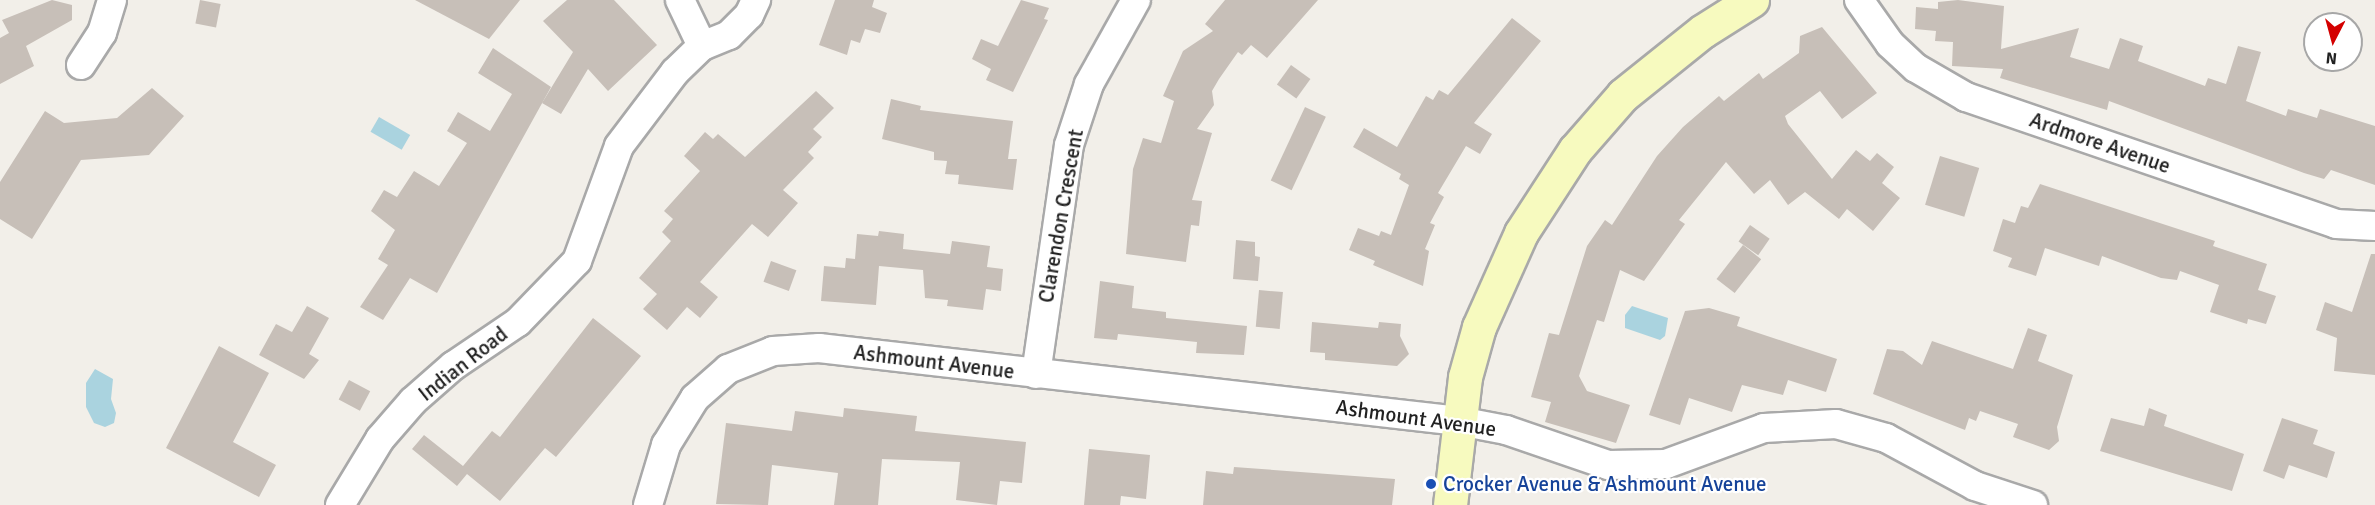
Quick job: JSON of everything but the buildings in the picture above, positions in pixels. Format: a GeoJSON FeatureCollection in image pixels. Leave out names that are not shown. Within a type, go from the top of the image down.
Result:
{"type":"FeatureCollection","features":[{"type":"Feature","properties":{"kind":"street"},"geometry":{"type":"LineString","coordinates":[[81,65],[102,33],[112,0]]}},
{"type":"Feature","properties":{"kind":"street"},"geometry":{"type":"LineString","coordinates":[[680,0],[702,46],[729,35],[749,15],[756,0]]}},
{"type":"Feature","properties":{"kind":"street","name":"Clarendon Crescent"},"geometry":{"type":"LineString","coordinates":[[1036,374],[1069,145],[1089,84],[1136,0]]}},
{"type":"Feature","properties":{"kind":"street"},"geometry":{"type":"LineString","coordinates":[[1450,505],[1465,377],[1495,286],[1521,233],[1575,150],[1623,94],[1703,31],[1752,0]]}},
{"type":"Feature","properties":{"kind":"street","name":"Ardmore Avenue"},"geometry":{"type":"LineString","coordinates":[[1858,0],[1890,44],[1916,68],[1966,96],[2336,224],[2375,226]]}},
{"type":"Feature","properties":{"kind":"street","name":"Indian Road"},"geometry":{"type":"LineString","coordinates":[[340,505],[380,439],[413,401],[453,366],[518,322],[577,261],[619,146],[675,72],[702,46]]}},
{"type":"Feature","properties":{"kind":"street","name":"Ashmount Avenue"},"geometry":{"type":"LineString","coordinates":[[648,505],[666,445],[695,398],[728,369],[773,351],[819,348],[1459,421],[1506,430],[1608,465],[1641,467],[1691,458],[1764,428],[1836,424],[1886,438],[1975,486],[2032,505]]}},
{"type":"Feature","properties":{"kind":"water"},"geometry":{"type":"Polygon","coordinates":[[[379,117],[410,135],[402,150],[370,132],[379,117]]]}},
{"type":"Feature","properties":{"kind":"water"},"geometry":{"type":"Polygon","coordinates":[[[1632,306],[1668,318],[1665,336],[1660,340],[1625,328],[1625,315],[1632,306]]]}},
{"type":"Feature","properties":{"kind":"water"},"geometry":{"type":"Polygon","coordinates":[[[95,369],[113,379],[111,399],[116,413],[114,423],[105,427],[94,423],[86,407],[86,383],[95,369]]]}},
{"type":"Feature","properties":{"kind":"place","name":"Crocker Avenue & Ashmount Avenue"},"geometry":{"type":"Point","coordinates":[1431,484]}}]}
